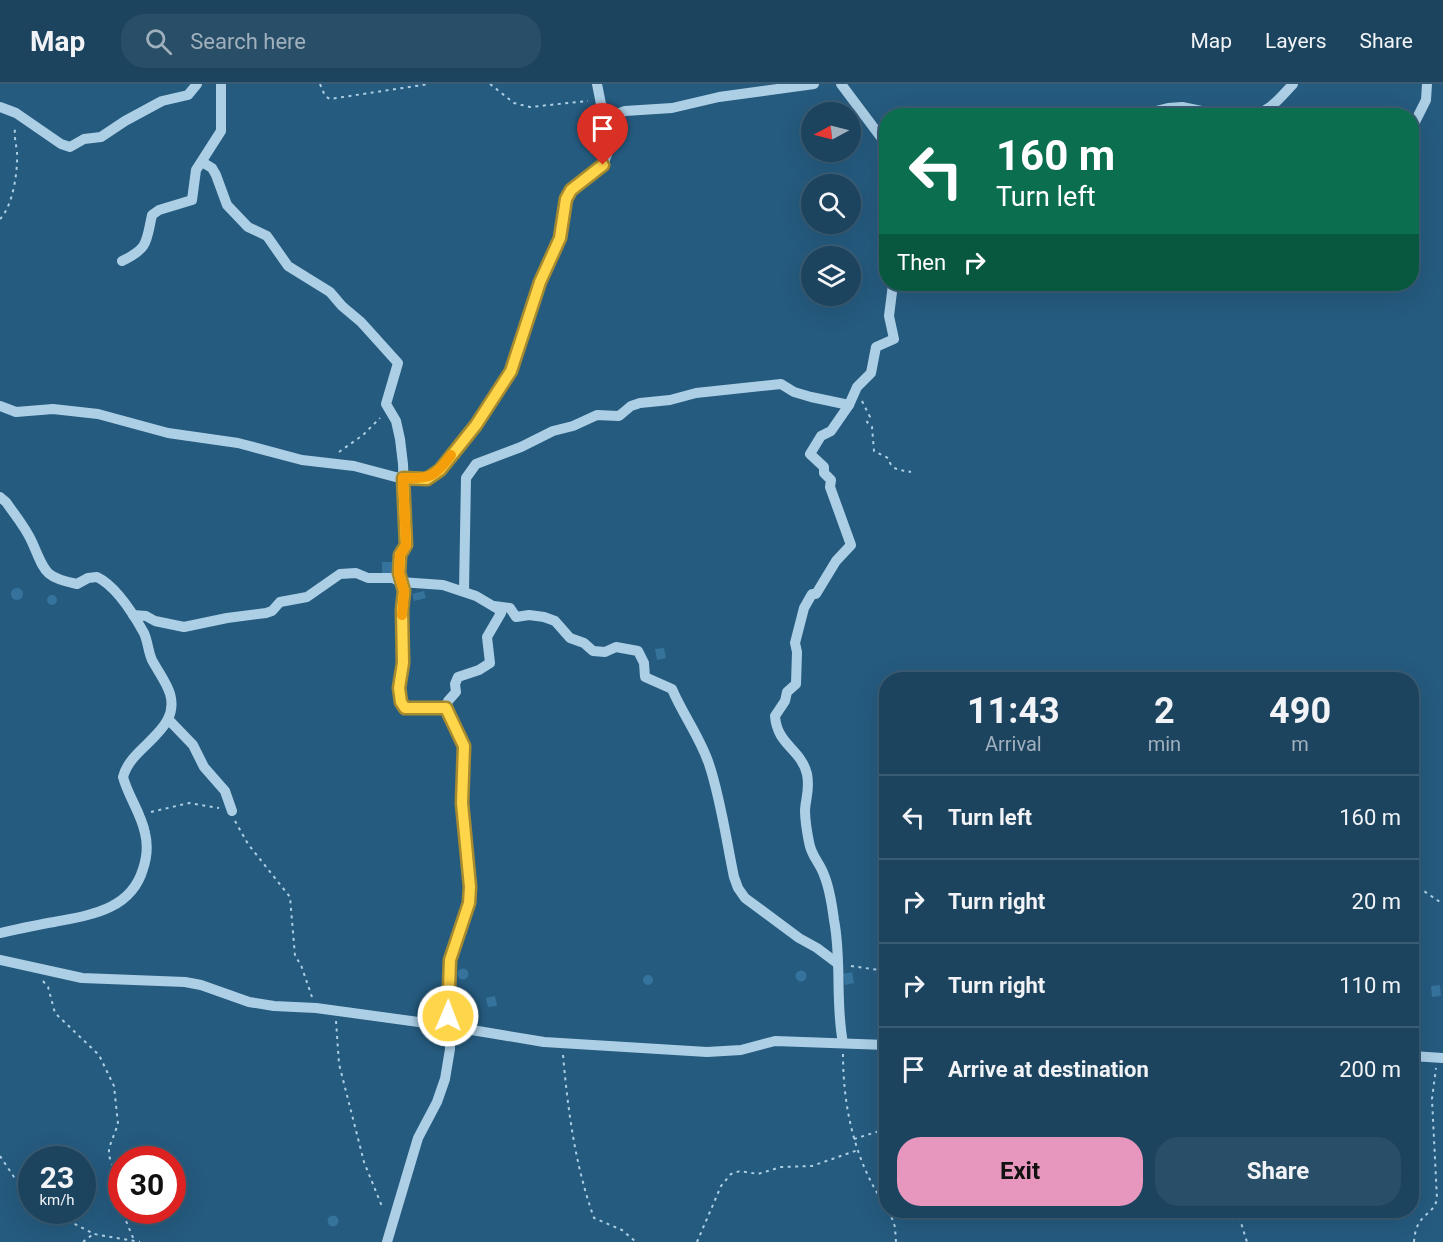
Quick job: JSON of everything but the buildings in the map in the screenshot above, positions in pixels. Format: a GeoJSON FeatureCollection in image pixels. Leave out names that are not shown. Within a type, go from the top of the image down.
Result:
{"type":"FeatureCollection","features":[{"type":"Feature","properties":{"kind":"street"},"geometry":{"type":"LineString","coordinates":[[0,107],[16,113],[43,129],[61,144],[70,147],[84,139],[101,137],[162,101],[188,95],[197,84]]}},
{"type":"Feature","properties":{"kind":"street"},"geometry":{"type":"LineString","coordinates":[[122,261],[143,248],[148,240],[152,215],[192,200],[196,170],[221,131],[221,84]]}},
{"type":"Feature","properties":{"kind":"street"},"geometry":{"type":"LineString","coordinates":[[597,84],[602,109],[612,116]]}},
{"type":"Feature","properties":{"kind":"street"},"geometry":{"type":"LineString","coordinates":[[612,116],[625,111],[672,108],[719,97],[814,84]]}},
{"type":"Feature","properties":{"kind":"street"},"geometry":{"type":"LineString","coordinates":[[841,84],[879,135]]}},
{"type":"Feature","properties":{"kind":"street"},"geometry":{"type":"LineString","coordinates":[[1270,108],[1275,106],[1293,84]]}},
{"type":"Feature","properties":{"kind":"street"},"geometry":{"type":"LineString","coordinates":[[1419,114],[1426,100],[1427,84]]}},
{"type":"Feature","properties":{"kind":"street"},"geometry":{"type":"LineString","coordinates":[[1168,108],[1187,108]]}},
{"type":"Feature","properties":{"kind":"street"},"geometry":{"type":"LineString","coordinates":[[0,406],[16,412],[53,409],[98,414],[168,433],[238,443],[290,458],[328,465],[354,466],[403,478],[427,479],[440,470],[476,425],[511,371],[540,282],[560,238],[566,199],[571,190],[603,165],[609,149],[612,116]]}},
{"type":"Feature","properties":{"kind":"street"},"geometry":{"type":"LineString","coordinates":[[202,162],[212,168],[227,205],[248,227],[267,236],[288,266],[330,292],[396,361],[397,371],[386,404],[398,426],[403,478],[406,545],[400,555],[400,582],[404,591],[403,663],[399,688],[401,702],[405,708],[446,708]]}},
{"type":"Feature","properties":{"kind":"street"},"geometry":{"type":"LineString","coordinates":[[843,1043],[840,1025],[837,937],[825,876],[814,858],[809,843],[805,811],[809,792],[804,763],[782,738],[775,716],[785,701],[787,692],[796,684],[795,643],[804,608],[812,594],[816,594],[836,561],[851,545],[830,487],[831,480],[825,473],[824,467],[810,454],[821,436],[831,431],[855,392],[871,373],[876,347],[894,339],[889,316],[891,291]]}},
{"type":"Feature","properties":{"kind":"street"},"geometry":{"type":"LineString","coordinates":[[464,591],[466,478],[476,464],[521,447],[553,431],[573,426],[584,419],[592,419],[603,414],[619,416],[631,406],[640,403],[670,400],[696,393],[781,384],[811,398],[849,405]]}},
{"type":"Feature","properties":{"kind":"street"},"geometry":{"type":"LineString","coordinates":[[0,497],[6,502],[32,542],[39,561],[48,575],[59,581],[77,585],[88,578],[97,577],[111,588],[133,615],[144,634],[152,659],[170,690],[172,700],[168,718],[124,772],[124,782],[145,832],[146,858],[135,887],[125,899],[111,908],[86,917],[0,933]]}},
{"type":"Feature","properties":{"kind":"street"},"geometry":{"type":"LineString","coordinates":[[133,615],[184,627],[272,611],[280,602],[307,597],[340,574],[356,573],[368,578],[393,578],[400,582],[432,583],[464,591],[493,606],[501,614],[487,637],[490,663],[479,670],[458,677],[455,684],[456,692],[448,701],[446,708],[464,746],[461,793],[470,887],[469,903],[448,972],[450,1049],[442,1091],[418,1138],[387,1242]]}},
{"type":"Feature","properties":{"kind":"street"},"geometry":{"type":"LineString","coordinates":[[493,606],[510,608],[516,617],[529,615],[555,621],[570,638],[584,643],[593,651],[605,652],[616,647],[638,651],[644,663],[645,676],[672,689],[684,717],[698,736],[709,764],[734,877],[741,894],[799,938],[837,963]]}},
{"type":"Feature","properties":{"kind":"street"},"geometry":{"type":"LineString","coordinates":[[168,718],[193,745],[204,767],[225,791],[232,811]]}},
{"type":"Feature","properties":{"kind":"street"},"geometry":{"type":"LineString","coordinates":[[0,960],[82,978],[185,982],[201,985],[249,1002],[335,1010],[562,1043],[707,1052],[741,1050],[775,1041],[879,1046]]}},
{"type":"Feature","properties":{"kind":"street"},"geometry":{"type":"LineString","coordinates":[[1419,1056],[1441,1058]]}},
{"type":"Feature","properties":{"kind":"path"},"geometry":{"type":"LineString","coordinates":[[320,84],[325,96],[330,99],[429,84]]}},
{"type":"Feature","properties":{"kind":"path"},"geometry":{"type":"LineString","coordinates":[[490,84],[514,103],[530,107],[600,100]]}},
{"type":"Feature","properties":{"kind":"path"},"geometry":{"type":"LineString","coordinates":[[0,219],[8,211],[12,195],[17,150],[14,129],[23,119]]}},
{"type":"Feature","properties":{"kind":"path"},"geometry":{"type":"LineString","coordinates":[[855,392],[870,417],[867,422],[872,427],[874,451],[888,458],[890,466],[896,471],[911,472]]}},
{"type":"Feature","properties":{"kind":"path"},"geometry":{"type":"LineString","coordinates":[[328,465],[343,447],[363,435],[378,422],[386,404]]}},
{"type":"Feature","properties":{"kind":"path"},"geometry":{"type":"LineString","coordinates":[[139,815],[189,803],[232,811],[248,844],[290,897],[294,954],[316,1008]]}},
{"type":"Feature","properties":{"kind":"path"},"geometry":{"type":"LineString","coordinates":[[1419,888],[1443,904]]}},
{"type":"Feature","properties":{"kind":"path"},"geometry":{"type":"LineString","coordinates":[[837,963],[879,970]]}},
{"type":"Feature","properties":{"kind":"path"},"geometry":{"type":"LineString","coordinates":[[33,967],[35,973],[48,987],[55,1013],[99,1055],[114,1086],[118,1124],[109,1148],[109,1156],[116,1175],[117,1198],[134,1240]]}},
{"type":"Feature","properties":{"kind":"path"},"geometry":{"type":"LineString","coordinates":[[335,1010],[339,1064],[364,1162],[391,1229]]}},
{"type":"Feature","properties":{"kind":"path"},"geometry":{"type":"LineString","coordinates":[[562,1043],[568,1116],[584,1191],[594,1218],[622,1230],[636,1242]]}},
{"type":"Feature","properties":{"kind":"path"},"geometry":{"type":"LineString","coordinates":[[843,1043],[844,1094],[854,1139],[868,1177],[879,1195]]}},
{"type":"Feature","properties":{"kind":"path"},"geometry":{"type":"LineString","coordinates":[[1414,1242],[1421,1218],[1433,1208],[1437,1199],[1432,1085],[1441,1058]]}},
{"type":"Feature","properties":{"kind":"path"},"geometry":{"type":"LineString","coordinates":[[854,1139],[879,1131]]}},
{"type":"Feature","properties":{"kind":"path"},"geometry":{"type":"LineString","coordinates":[[697,1242],[721,1186],[731,1174],[740,1171],[758,1174],[781,1167],[812,1166],[858,1150]]}},
{"type":"Feature","properties":{"kind":"path"},"geometry":{"type":"LineString","coordinates":[[0,1156],[18,1181]]}},
{"type":"Feature","properties":{"kind":"path"},"geometry":{"type":"LineString","coordinates":[[892,1218],[896,1242]]}},
{"type":"Feature","properties":{"kind":"path"},"geometry":{"type":"LineString","coordinates":[[1240,1218],[1247,1242]]}},
{"type":"Feature","properties":{"kind":"path"},"geometry":{"type":"LineString","coordinates":[[74,1224],[93,1234],[140,1242]]}},
{"type":"Feature","properties":{"kind":"path"},"geometry":{"type":"LineString","coordinates":[[83,1242],[93,1234]]}},
{"type":"Feature","properties":{"kind":"slow traffic"},"geometry":{"type":"LineString","coordinates":[[402,615],[404,591],[400,582],[400,555],[406,545],[403,478],[427,479],[440,470],[451,455]]}},
{"type":"Feature","properties":{"kind":"route"},"geometry":{"type":"LineString","coordinates":[[448,1016],[450,960],[469,903],[470,887],[461,782],[464,746],[448,717],[446,708],[405,708],[401,702],[399,688],[403,663],[404,591],[399,573],[400,555],[406,545],[403,478],[427,479],[440,470],[476,425],[511,371],[540,282],[556,251],[566,199],[571,190],[603,165]]}}]}
